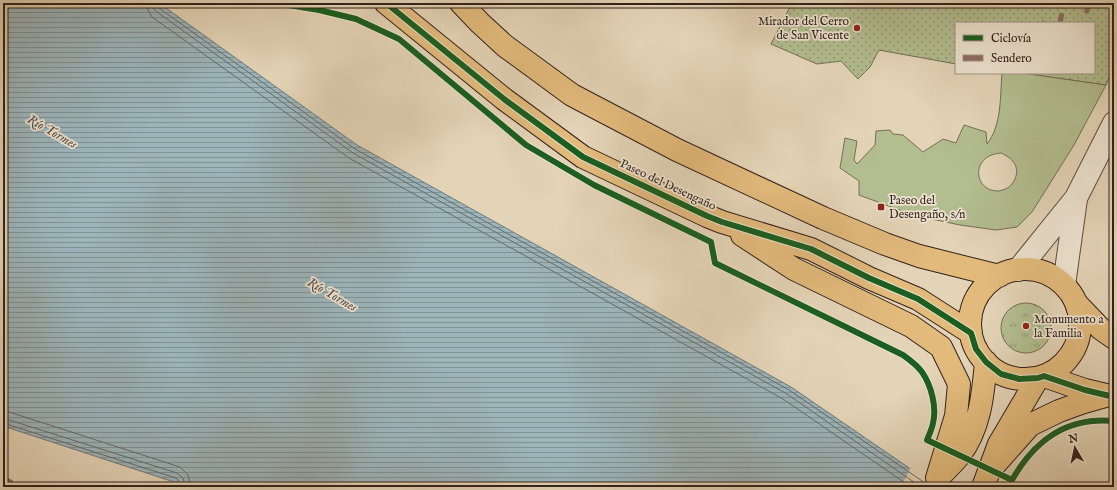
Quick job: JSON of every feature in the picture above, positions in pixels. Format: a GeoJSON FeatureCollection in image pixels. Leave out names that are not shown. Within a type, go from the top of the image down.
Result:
{"type":"FeatureCollection","features":[{"type":"Feature","properties":{"kind":"main road","name":"Paseo del Desengaño"},"geometry":{"type":"LineString","coordinates":[[386,3],[504,99],[583,156],[722,222],[794,269],[911,326],[940,347],[959,384],[956,416],[948,459]]}},
{"type":"Feature","properties":{"kind":"main road"},"geometry":{"type":"LineString","coordinates":[[461,3],[505,46],[572,94],[677,150],[823,218],[885,244],[919,256],[1008,273],[1030,270],[1043,272],[1064,285],[1076,303],[1101,329],[1114,338]]}},
{"type":"Feature","properties":{"kind":"main road","name":"Paseo del Desengaño"},"geometry":{"type":"LineString","coordinates":[[722,222],[811,249],[869,278],[918,299],[971,333]]}},
{"type":"Feature","properties":{"kind":"main road"},"geometry":{"type":"LineString","coordinates":[[1008,273],[986,287],[976,300],[971,317],[971,333],[976,349],[986,362],[1001,374],[1019,379],[1041,377],[1112,396]]}},
{"type":"Feature","properties":{"kind":"main road"},"geometry":{"type":"LineString","coordinates":[[987,478],[1002,438],[1041,377],[1061,366],[1073,352],[1080,334],[1080,314],[1076,303]]}},
{"type":"Feature","properties":{"kind":"main road"},"geometry":{"type":"LineString","coordinates":[[935,483],[948,459],[959,455],[974,430],[982,400],[986,362]]}},
{"type":"Feature","properties":{"kind":"main road"},"geometry":{"type":"LineString","coordinates":[[987,478],[1030,425],[1059,411],[1081,403],[1112,396]]}},
{"type":"Feature","properties":{"kind":"street"},"geometry":{"type":"LineString","coordinates":[[1008,273],[1076,198],[1114,123]]}},
{"type":"Feature","properties":{"kind":"street"},"geometry":{"type":"LineString","coordinates":[[1064,285],[1076,198]]}},
{"type":"Feature","properties":{"kind":"green space"},"geometry":{"type":"Polygon","coordinates":[[[792,3],[1114,3],[1114,67],[1106,85],[1029,74],[1095,74],[1095,22],[955,22],[955,64],[879,50],[870,67],[858,79],[841,61],[817,64],[771,44],[792,3]]]}},
{"type":"Feature","properties":{"kind":"green space"},"geometry":{"type":"Polygon","coordinates":[[[1002,74],[1029,74],[1106,85],[1074,145],[1032,212],[1017,227],[996,230],[960,225],[913,215],[859,195],[859,181],[840,168],[845,138],[857,141],[854,160],[857,164],[875,145],[876,131],[890,130],[893,134],[903,135],[923,152],[943,139],[956,143],[964,125],[986,132],[987,144],[992,136],[998,119],[1002,74]],[[1001,153],[991,155],[984,160],[980,166],[979,173],[980,180],[984,186],[990,190],[999,191],[1008,188],[1011,185],[1015,179],[1017,170],[1010,158],[1001,153]]]}},
{"type":"Feature","properties":{"kind":"green space"},"geometry":{"type":"Polygon","coordinates":[[[1026,303],[1035,305],[1046,314],[1051,328],[1049,337],[1040,348],[1026,353],[1017,351],[1006,342],[1001,328],[1003,319],[1012,308],[1026,303]]]}},
{"type":"Feature","properties":{"kind":"water","name":"Río Tormes"},"geometry":{"type":"Polygon","coordinates":[[[3,3],[159,3],[357,145],[791,387],[937,487],[177,487],[174,482],[3,426],[3,3]]]}},
{"type":"Feature","properties":{"kind":"pier"},"geometry":{"type":"Polygon","coordinates":[[[911,467],[938,485],[939,487],[901,487],[911,467]]]}},
{"type":"Feature","properties":{"kind":"marked path"},"geometry":{"type":"LineString","coordinates":[[1060,22],[1064,3]]}},
{"type":"Feature","properties":{"kind":"marked path"},"geometry":{"type":"LineString","coordinates":[[1086,13],[1089,3]]}},
{"type":"Feature","properties":{"kind":"marked path"},"geometry":{"type":"LineString","coordinates":[[3,478],[20,487]]}},
{"type":"Feature","properties":{"kind":"cycle path"},"geometry":{"type":"LineString","coordinates":[[276,3],[319,10],[356,19],[399,39],[526,145],[594,185],[711,242],[715,263],[903,355],[920,369],[928,383],[934,403],[934,417],[927,440],[1012,480],[1031,453],[1054,434],[1067,427],[1081,423],[1114,421]]}},
{"type":"Feature","properties":{"kind":"cycle path"},"geometry":{"type":"LineString","coordinates":[[386,3],[504,99],[583,157],[707,216],[811,249],[869,278],[918,299],[971,333],[976,349],[986,362],[1001,374],[1019,379],[1038,378],[1044,376],[1085,390],[1114,397]]}},
{"type":"Feature","properties":{"kind":"place","name":"Mirador del Cerro de San Vicente"},"geometry":{"type":"Point","coordinates":[857,28]}},
{"type":"Feature","properties":{"kind":"place","name":"Paseo del Desengaño, s/n"},"geometry":{"type":"Point","coordinates":[881,207]}},
{"type":"Feature","properties":{"kind":"place","name":"Monumento a la Familia"},"geometry":{"type":"Point","coordinates":[1026,326]}}]}
